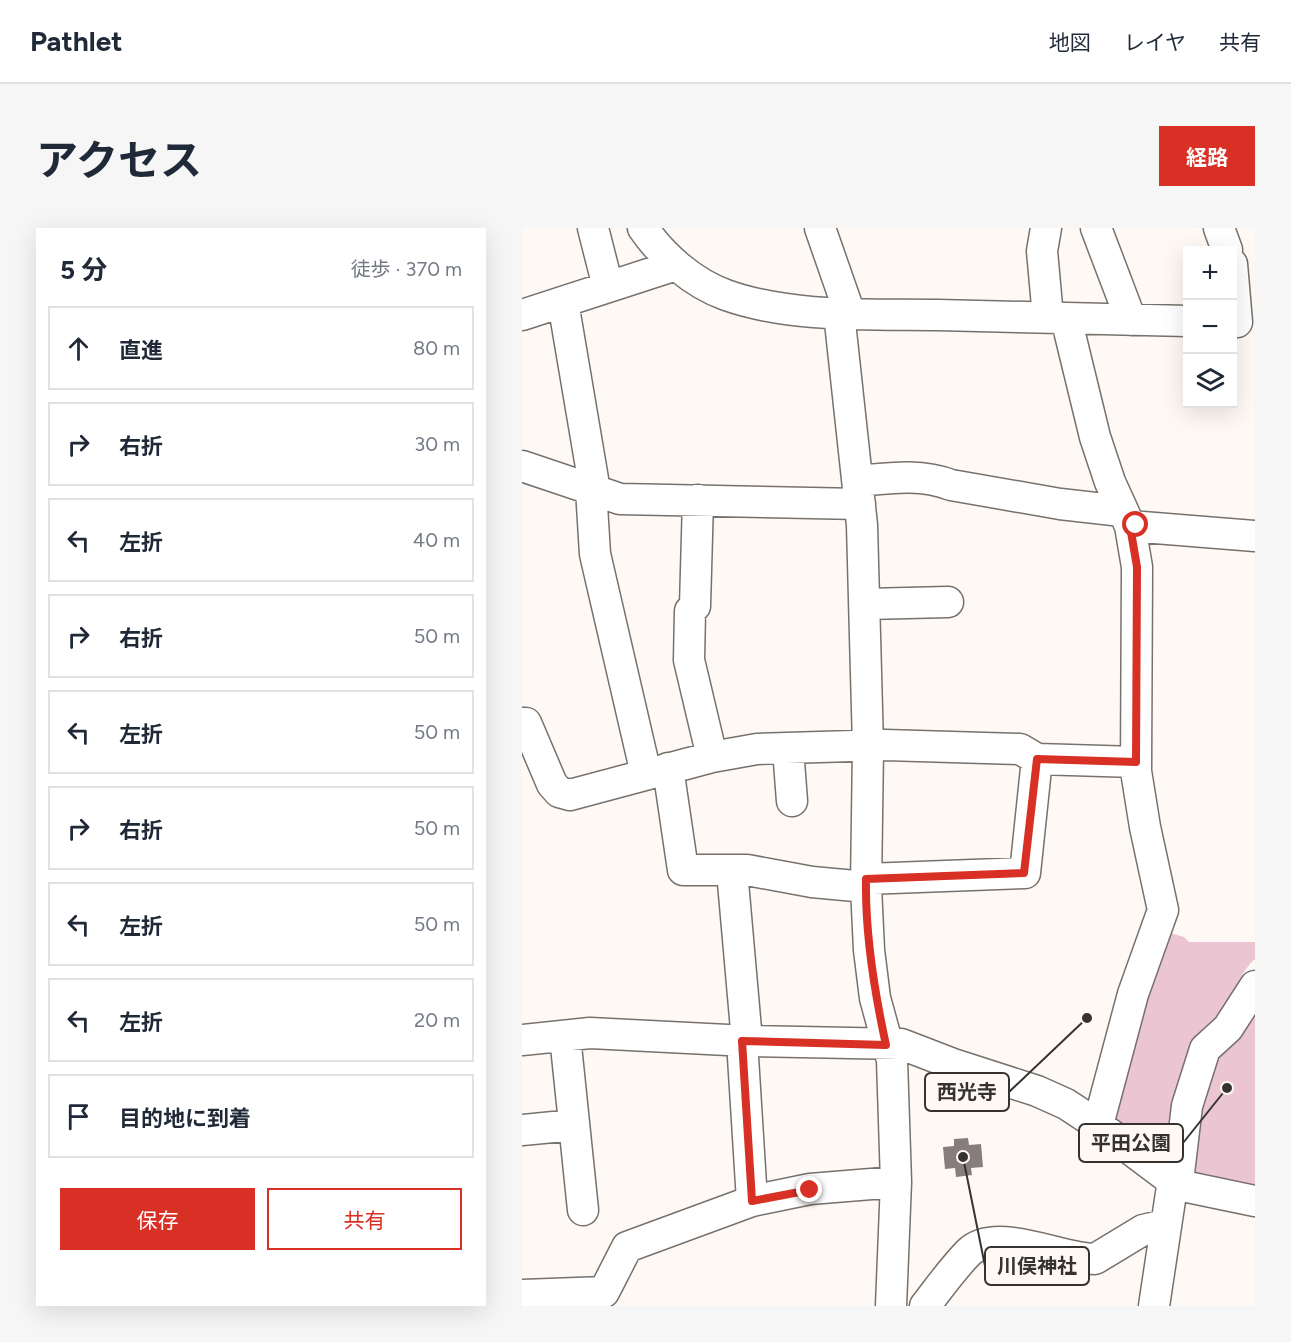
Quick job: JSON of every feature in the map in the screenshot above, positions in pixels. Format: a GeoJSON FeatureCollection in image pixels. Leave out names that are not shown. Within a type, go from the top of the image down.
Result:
{"type":"FeatureCollection","features":[{"type":"Feature","properties":{"kind":"street"},"geometry":{"type":"LineString","coordinates":[[593,228],[608,287]]}},
{"type":"Feature","properties":{"kind":"street"},"geometry":{"type":"LineString","coordinates":[[643,228],[676,265],[709,287],[745,301],[845,313],[1183,321]]}},
{"type":"Feature","properties":{"kind":"street"},"geometry":{"type":"LineString","coordinates":[[820,228],[845,313],[859,493],[866,604],[868,747],[866,883],[869,950],[875,998],[886,1045],[892,1060],[896,1182],[891,1306]]}},
{"type":"Feature","properties":{"kind":"street"},"geometry":{"type":"LineString","coordinates":[[1046,228],[1042,251],[1057,317],[1095,437],[1126,519],[1137,567],[1136,762],[1144,827],[1163,910],[1133,994],[1098,1125]]}},
{"type":"Feature","properties":{"kind":"street"},"geometry":{"type":"LineString","coordinates":[[1096,228],[1131,320]]}},
{"type":"Feature","properties":{"kind":"street"},"geometry":{"type":"LineString","coordinates":[[1219,228],[1229,246]]}},
{"type":"Feature","properties":{"kind":"street"},"geometry":{"type":"LineString","coordinates":[[1237,260],[1242,322]]}},
{"type":"Feature","properties":{"kind":"street"},"geometry":{"type":"LineString","coordinates":[[522,315],[676,265]]}},
{"type":"Feature","properties":{"kind":"street"},"geometry":{"type":"LineString","coordinates":[[563,302],[593,479],[591,489],[595,554],[683,870],[758,871],[812,882],[866,883],[1024,873],[1037,759]]}},
{"type":"Feature","properties":{"kind":"street"},"geometry":{"type":"LineString","coordinates":[[522,466],[620,500],[699,500],[859,493],[898,477],[936,479],[951,484],[1126,519],[1255,536]]}},
{"type":"Feature","properties":{"kind":"street"},"geometry":{"type":"LineString","coordinates":[[699,500],[695,606],[690,611],[689,660],[712,757]]}},
{"type":"Feature","properties":{"kind":"street"},"geometry":{"type":"LineString","coordinates":[[866,604],[948,602]]}},
{"type":"Feature","properties":{"kind":"street"},"geometry":{"type":"LineString","coordinates":[[522,723],[526,723],[543,767],[559,792],[570,795],[712,757],[757,749],[868,747],[1020,749],[1037,759],[1136,762]]}},
{"type":"Feature","properties":{"kind":"street"},"geometry":{"type":"LineString","coordinates":[[788,749],[792,801]]}},
{"type":"Feature","properties":{"kind":"street"},"geometry":{"type":"LineString","coordinates":[[732,871],[752,1201]]}},
{"type":"Feature","properties":{"kind":"street"},"geometry":{"type":"LineString","coordinates":[[1154,1306],[1170,1199],[1179,1173],[1187,1106],[1205,1049],[1221,1036],[1255,986]]}},
{"type":"Feature","properties":{"kind":"street"},"geometry":{"type":"LineString","coordinates":[[522,1040],[590,1033],[744,1041],[902,1044],[952,1064],[1037,1091],[1066,1104],[1098,1125],[1170,1199]]}},
{"type":"Feature","properties":{"kind":"street"},"geometry":{"type":"LineString","coordinates":[[565,1036],[583,1210]]}},
{"type":"Feature","properties":{"kind":"street"},"geometry":{"type":"LineString","coordinates":[[522,1130],[574,1125]]}},
{"type":"Feature","properties":{"kind":"street"},"geometry":{"type":"LineString","coordinates":[[522,1294],[601,1299],[627,1247],[752,1201],[810,1190],[896,1182]]}},
{"type":"Feature","properties":{"kind":"street"},"geometry":{"type":"LineString","coordinates":[[925,1306],[970,1251],[981,1244],[1003,1241],[1095,1259],[1143,1230],[1170,1199],[1178,1185],[1255,1201]]}},
{"type":"Feature","properties":{"kind":"shaded area"},"geometry":{"type":"Polygon","coordinates":[[[1163,931],[1184,937],[1189,942],[1255,942],[1255,959],[1242,975],[1230,999],[1194,1039],[1176,1098],[1165,1160],[1110,1122],[1163,931]]]}},
{"type":"Feature","properties":{"kind":"shaded area"},"geometry":{"type":"Polygon","coordinates":[[[1255,993],[1255,1195],[1190,1182],[1209,1053],[1255,993]]]}},
{"type":"Feature","properties":{"kind":"building"},"geometry":{"type":"Polygon","coordinates":[[[968,1138],[969,1145],[981,1144],[983,1167],[971,1168],[972,1175],[956,1177],[955,1168],[945,1169],[943,1147],[954,1146],[954,1139],[968,1138]]]}},
{"type":"Feature","properties":{"kind":"place","name":"西光寺"},"geometry":{"type":"Point","coordinates":[1087,1018]}},
{"type":"Feature","properties":{"kind":"place","name":"平田公園"},"geometry":{"type":"Point","coordinates":[1227,1088]}},
{"type":"Feature","properties":{"kind":"place","name":"川俣神社"},"geometry":{"type":"Point","coordinates":[963,1157]}},
{"type":"Feature","properties":{"kind":"route"},"geometry":{"type":"LineString","coordinates":[[810,1190],[752,1201],[742,1041],[886,1045],[875,998],[869,950],[866,879],[1024,873],[1037,759],[1136,762],[1137,567],[1130,526],[1136,525]]}}]}
